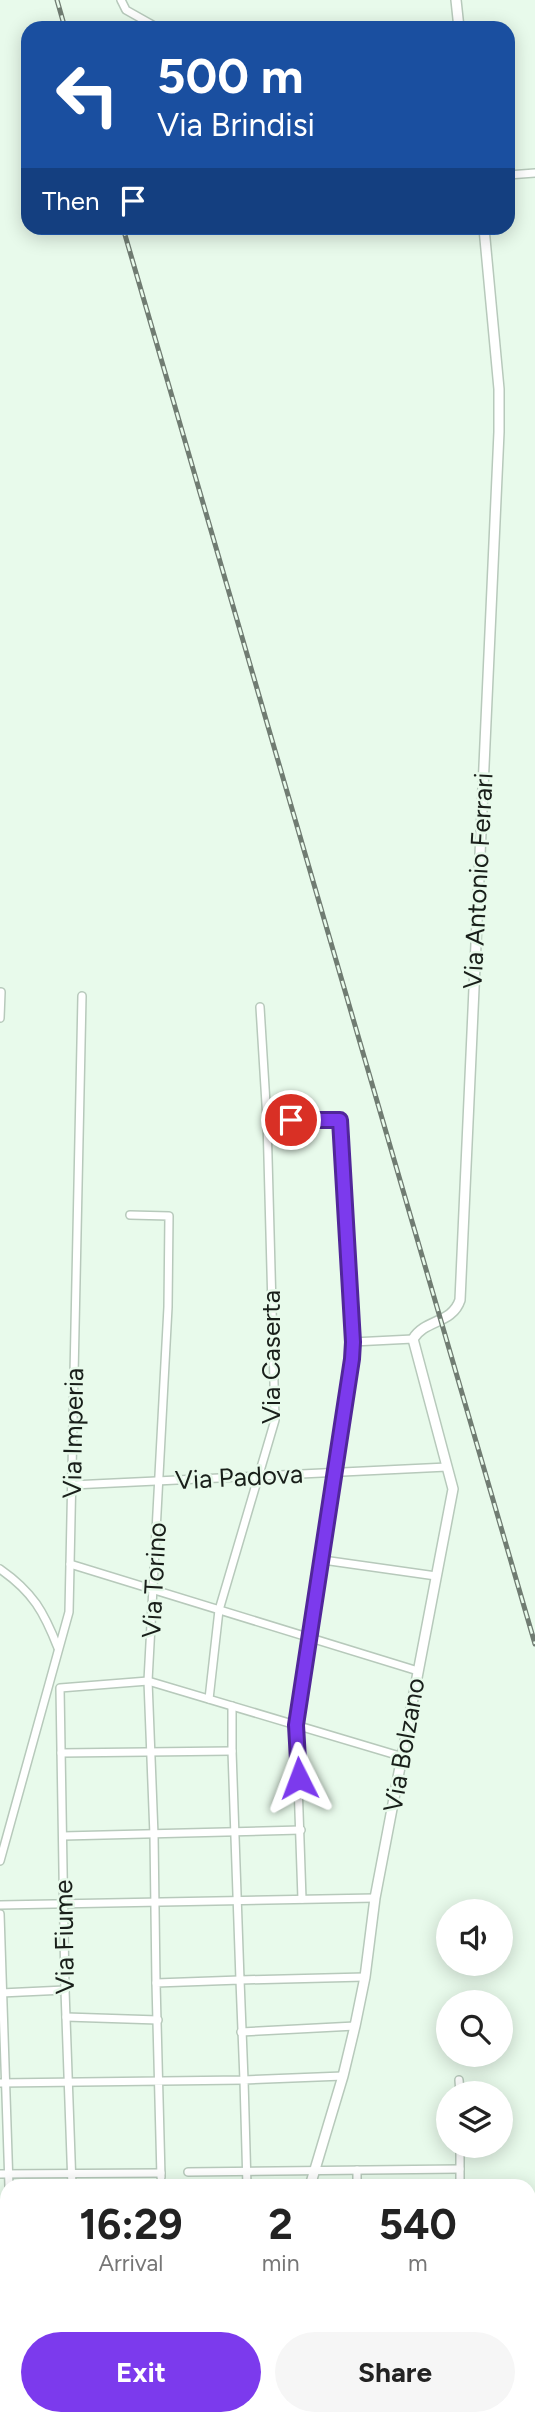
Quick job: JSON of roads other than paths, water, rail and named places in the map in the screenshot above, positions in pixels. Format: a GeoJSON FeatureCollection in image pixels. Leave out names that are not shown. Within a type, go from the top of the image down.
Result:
{"type":"FeatureCollection","features":[{"type":"Feature","properties":{"kind":"street"},"geometry":{"type":"LineString","coordinates":[[121,0],[126,10],[146,21]]}},
{"type":"Feature","properties":{"kind":"street"},"geometry":{"type":"LineString","coordinates":[[456,0],[458,21]]}},
{"type":"Feature","properties":{"kind":"street"},"geometry":{"type":"LineString","coordinates":[[515,174],[535,173]]}},
{"type":"Feature","properties":{"kind":"street","name":"Via Antonio Ferrari"},"geometry":{"type":"LineString","coordinates":[[413,1339],[425,1327],[453,1313],[460,1300],[499,432],[499,389],[485,235]]}},
{"type":"Feature","properties":{"kind":"street"},"geometry":{"type":"LineString","coordinates":[[0,1018],[1,992]]}},
{"type":"Feature","properties":{"kind":"street","name":"Via Imperia"},"geometry":{"type":"LineString","coordinates":[[0,1861],[69,1612],[82,996]]}},
{"type":"Feature","properties":{"kind":"street","name":"Via Caserta"},"geometry":{"type":"LineString","coordinates":[[209,1699],[219,1610],[275,1420],[267,1120],[260,1007]]}},
{"type":"Feature","properties":{"kind":"street"},"geometry":{"type":"LineString","coordinates":[[267,1120],[340,1120],[353,1342],[336,1473],[296,1725],[302,1899]]}},
{"type":"Feature","properties":{"kind":"street","name":"Via Torino"},"geometry":{"type":"LineString","coordinates":[[130,1215],[169,1216],[168,1307],[148,1681],[155,1835],[154,1902],[160,2082]]}},
{"type":"Feature","properties":{"kind":"street"},"geometry":{"type":"LineString","coordinates":[[353,1342],[413,1339]]}},
{"type":"Feature","properties":{"kind":"street","name":"Via Bolzano"},"geometry":{"type":"LineString","coordinates":[[313,2179],[343,2076],[365,1977],[375,1898],[453,1489],[413,1339]]}},
{"type":"Feature","properties":{"kind":"street","name":"Via Padova"},"geometry":{"type":"LineString","coordinates":[[72,1485],[447,1468]]}},
{"type":"Feature","properties":{"kind":"street"},"geometry":{"type":"LineString","coordinates":[[323,1560],[436,1576]]}},
{"type":"Feature","properties":{"kind":"street"},"geometry":{"type":"LineString","coordinates":[[70,1564],[418,1671]]}},
{"type":"Feature","properties":{"kind":"street"},"geometry":{"type":"LineString","coordinates":[[0,1569],[31,1594],[59,1648]]}},
{"type":"Feature","properties":{"kind":"street"},"geometry":{"type":"LineString","coordinates":[[148,1681],[403,1757]]}},
{"type":"Feature","properties":{"kind":"street","name":"Via Fiume"},"geometry":{"type":"LineString","coordinates":[[72,2179],[65,1990],[60,1688],[148,1681]]}},
{"type":"Feature","properties":{"kind":"street"},"geometry":{"type":"LineString","coordinates":[[232,1706],[247,2179]]}},
{"type":"Feature","properties":{"kind":"street"},"geometry":{"type":"LineString","coordinates":[[61,1753],[232,1751]]}},
{"type":"Feature","properties":{"kind":"street"},"geometry":{"type":"LineString","coordinates":[[62,1836],[301,1830]]}},
{"type":"Feature","properties":{"kind":"street"},"geometry":{"type":"LineString","coordinates":[[0,1905],[375,1898]]}},
{"type":"Feature","properties":{"kind":"street"},"geometry":{"type":"LineString","coordinates":[[0,1914],[3,2083],[9,2179]]}},
{"type":"Feature","properties":{"kind":"street"},"geometry":{"type":"LineString","coordinates":[[156,1983],[365,1977]]}},
{"type":"Feature","properties":{"kind":"street"},"geometry":{"type":"LineString","coordinates":[[2,1993],[65,1990]]}},
{"type":"Feature","properties":{"kind":"street"},"geometry":{"type":"LineString","coordinates":[[66,2017],[158,2020]]}},
{"type":"Feature","properties":{"kind":"street"},"geometry":{"type":"LineString","coordinates":[[242,2032],[355,2026]]}},
{"type":"Feature","properties":{"kind":"street"},"geometry":{"type":"LineString","coordinates":[[3,2083],[69,2084],[343,2076]]}},
{"type":"Feature","properties":{"kind":"street"},"geometry":{"type":"LineString","coordinates":[[0,2174],[161,2175],[160,2082]]}},
{"type":"Feature","properties":{"kind":"street"},"geometry":{"type":"LineString","coordinates":[[460,2158],[460,2179]]}},
{"type":"Feature","properties":{"kind":"street"},"geometry":{"type":"LineString","coordinates":[[188,2172],[460,2169]]}},
{"type":"Feature","properties":{"kind":"street"},"geometry":{"type":"LineString","coordinates":[[357,2170],[357,2179]]}},
{"type":"Feature","properties":{"kind":"railway"},"geometry":{"type":"LineString","coordinates":[[57,0],[63,21]]}},
{"type":"Feature","properties":{"kind":"railway"},"geometry":{"type":"LineString","coordinates":[[125,235],[535,1644]]}}]}
